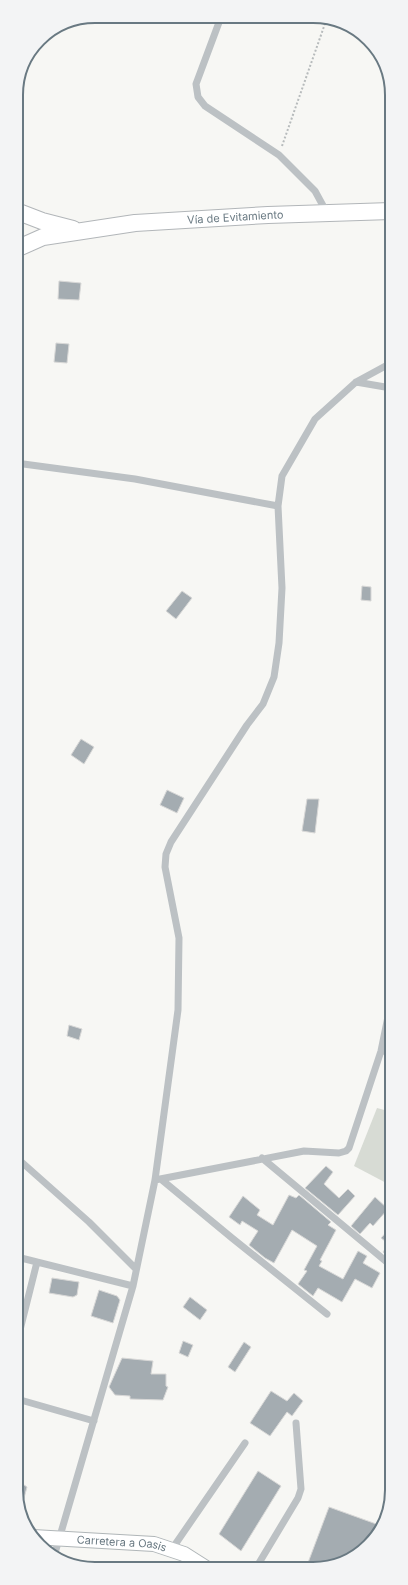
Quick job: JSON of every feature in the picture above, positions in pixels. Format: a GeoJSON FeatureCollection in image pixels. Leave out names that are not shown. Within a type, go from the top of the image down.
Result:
{"type":"FeatureCollection","features":[{"type":"Feature","properties":{"kind":"highway","name":"Vía de Evitamiento"},"geometry":{"type":"LineString","coordinates":[[23,245],[43,237],[81,230],[135,223],[268,215],[385,211]]}},
{"type":"Feature","properties":{"kind":"highway","name":"Vía de Evitamiento"},"geometry":{"type":"LineString","coordinates":[[23,214],[42,221],[81,230]]}},
{"type":"Feature","properties":{"kind":"main road","name":"Carretera a Oasis"},"geometry":{"type":"LineString","coordinates":[[41,1537],[154,1544],[172,1549],[195,1562]]}},
{"type":"Feature","properties":{"kind":"street"},"geometry":{"type":"LineString","coordinates":[[219,23],[196,84],[198,97],[205,106],[280,155],[315,191],[327,214]]}},
{"type":"Feature","properties":{"kind":"street"},"geometry":{"type":"LineString","coordinates":[[56,1550],[133,1286],[158,1180],[178,1010],[179,938],[165,867],[166,854],[171,842],[247,725],[263,704],[274,677],[279,643],[282,588],[278,506],[282,476],[315,419],[356,382],[385,366]]}},
{"type":"Feature","properties":{"kind":"street"},"geometry":{"type":"LineString","coordinates":[[356,382],[385,387]]}},
{"type":"Feature","properties":{"kind":"street"},"geometry":{"type":"LineString","coordinates":[[23,464],[135,479],[278,506]]}},
{"type":"Feature","properties":{"kind":"street"},"geometry":{"type":"LineString","coordinates":[[158,1180],[262,1158],[304,1151],[339,1153],[346,1151],[349,1148],[381,1051],[385,1031]]}},
{"type":"Feature","properties":{"kind":"street"},"geometry":{"type":"LineString","coordinates":[[381,1051],[385,1051]]}},
{"type":"Feature","properties":{"kind":"street"},"geometry":{"type":"LineString","coordinates":[[262,1158],[385,1260]]}},
{"type":"Feature","properties":{"kind":"street"},"geometry":{"type":"LineString","coordinates":[[23,1163],[89,1222],[136,1269]]}},
{"type":"Feature","properties":{"kind":"street"},"geometry":{"type":"LineString","coordinates":[[158,1180],[327,1314]]}},
{"type":"Feature","properties":{"kind":"street"},"geometry":{"type":"LineString","coordinates":[[23,1258],[133,1286]]}},
{"type":"Feature","properties":{"kind":"street"},"geometry":{"type":"LineString","coordinates":[[23,1318],[37,1262]]}},
{"type":"Feature","properties":{"kind":"street"},"geometry":{"type":"LineString","coordinates":[[23,1401],[94,1420]]}},
{"type":"Feature","properties":{"kind":"street"},"geometry":{"type":"LineString","coordinates":[[260,1562],[298,1498],[301,1489],[296,1423]]}},
{"type":"Feature","properties":{"kind":"street"},"geometry":{"type":"LineString","coordinates":[[172,1549],[245,1443]]}},
{"type":"Feature","properties":{"kind":"path"},"geometry":{"type":"LineString","coordinates":[[280,155],[325,24]]}},
{"type":"Feature","properties":{"kind":"shaded area"},"geometry":{"type":"Polygon","coordinates":[[[377,1108],[385,1110],[385,1182],[354,1166],[377,1108]]]}},
{"type":"Feature","properties":{"kind":"building"},"geometry":{"type":"Polygon","coordinates":[[[59,281],[81,283],[79,300],[58,299],[59,281]]]}},
{"type":"Feature","properties":{"kind":"building"},"geometry":{"type":"Polygon","coordinates":[[[56,343],[69,344],[67,363],[54,362],[56,343]]]}},
{"type":"Feature","properties":{"kind":"building"},"geometry":{"type":"Polygon","coordinates":[[[362,586],[371,587],[371,601],[361,600],[362,586]]]}},
{"type":"Feature","properties":{"kind":"building"},"geometry":{"type":"Polygon","coordinates":[[[182,591],[192,598],[176,619],[166,611],[182,591]]]}},
{"type":"Feature","properties":{"kind":"building"},"geometry":{"type":"Polygon","coordinates":[[[81,739],[94,747],[84,764],[71,755],[81,739]]]}},
{"type":"Feature","properties":{"kind":"building"},"geometry":{"type":"Polygon","coordinates":[[[167,790],[184,798],[177,813],[160,805],[167,790]]]}},
{"type":"Feature","properties":{"kind":"building"},"geometry":{"type":"Polygon","coordinates":[[[307,799],[319,799],[315,833],[302,831],[307,799]]]}},
{"type":"Feature","properties":{"kind":"building"},"geometry":{"type":"Polygon","coordinates":[[[69,1025],[82,1029],[79,1040],[67,1036],[69,1025]]]}},
{"type":"Feature","properties":{"kind":"building"},"geometry":{"type":"Polygon","coordinates":[[[326,1166],[333,1172],[324,1184],[339,1198],[348,1189],[355,1196],[338,1215],[305,1188],[326,1166]]]}},
{"type":"Feature","properties":{"kind":"building"},"geometry":{"type":"Polygon","coordinates":[[[289,1195],[296,1198],[299,1195],[331,1222],[328,1225],[336,1230],[320,1260],[322,1261],[319,1266],[343,1279],[358,1251],[367,1256],[363,1263],[380,1273],[372,1288],[355,1279],[342,1302],[318,1288],[313,1296],[298,1284],[307,1271],[304,1270],[317,1246],[292,1230],[274,1263],[265,1258],[249,1245],[258,1231],[242,1221],[240,1225],[229,1217],[243,1196],[260,1210],[257,1215],[273,1225],[289,1195]]]}},
{"type":"Feature","properties":{"kind":"building"},"geometry":{"type":"Polygon","coordinates":[[[375,1197],[385,1206],[385,1212],[373,1226],[370,1223],[360,1234],[351,1226],[375,1197]]]}},
{"type":"Feature","properties":{"kind":"building"},"geometry":{"type":"Polygon","coordinates":[[[385,1234],[385,1241],[381,1238],[385,1234]]]}},
{"type":"Feature","properties":{"kind":"building"},"geometry":{"type":"Polygon","coordinates":[[[52,1278],[79,1282],[77,1295],[73,1297],[49,1293],[52,1278]]]}},
{"type":"Feature","properties":{"kind":"building"},"geometry":{"type":"Polygon","coordinates":[[[99,1290],[117,1296],[120,1300],[113,1323],[91,1316],[99,1290]]]}},
{"type":"Feature","properties":{"kind":"building"},"geometry":{"type":"Polygon","coordinates":[[[190,1297],[207,1310],[200,1320],[183,1307],[190,1297]]]}},
{"type":"Feature","properties":{"kind":"building"},"geometry":{"type":"Polygon","coordinates":[[[183,1341],[193,1345],[188,1357],[179,1353],[183,1341]]]}},
{"type":"Feature","properties":{"kind":"building"},"geometry":{"type":"Polygon","coordinates":[[[244,1342],[251,1347],[235,1372],[228,1367],[244,1342]]]}},
{"type":"Feature","properties":{"kind":"building"},"geometry":{"type":"Polygon","coordinates":[[[122,1358],[153,1361],[151,1374],[166,1374],[166,1386],[168,1387],[163,1400],[130,1399],[130,1396],[115,1395],[109,1387],[122,1358]]]}},
{"type":"Feature","properties":{"kind":"building"},"geometry":{"type":"Polygon","coordinates":[[[271,1391],[287,1401],[294,1393],[303,1401],[292,1416],[287,1412],[270,1436],[250,1423],[271,1391]]]}},
{"type":"Feature","properties":{"kind":"building"},"geometry":{"type":"Polygon","coordinates":[[[258,1471],[281,1486],[241,1551],[219,1534],[258,1471]]]}},
{"type":"Feature","properties":{"kind":"building"},"geometry":{"type":"Polygon","coordinates":[[[23,1484],[27,1487],[24,1498],[23,1484]]]}},
{"type":"Feature","properties":{"kind":"building"},"geometry":{"type":"Polygon","coordinates":[[[329,1507],[376,1524],[370,1534],[357,1547],[345,1555],[331,1560],[308,1562],[329,1507]]]}}]}
